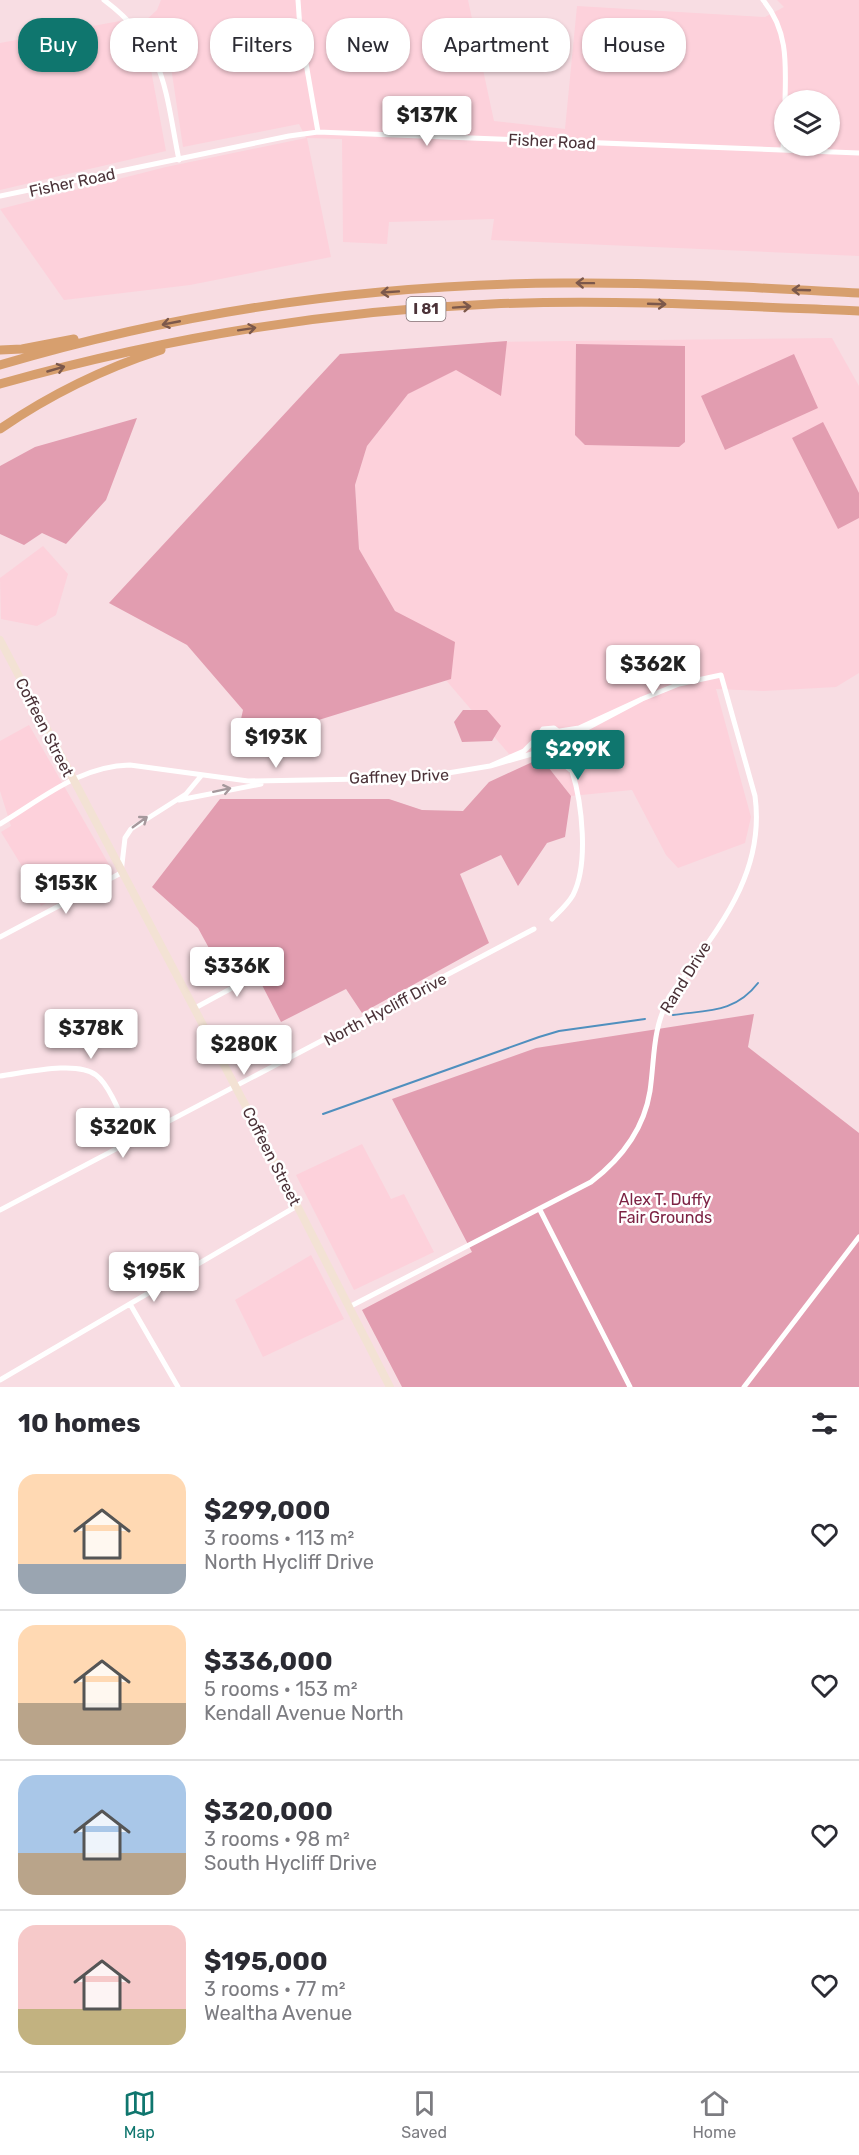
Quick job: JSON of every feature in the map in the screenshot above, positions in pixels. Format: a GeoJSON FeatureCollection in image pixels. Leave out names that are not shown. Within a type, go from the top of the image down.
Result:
{"type":"FeatureCollection","features":[{"type":"Feature","properties":{"kind":"highway","name":"I 81"},"geometry":{"type":"LineString","coordinates":[[0,365],[147,328],[311,300],[470,286],[598,283],[859,293]]}},
{"type":"Feature","properties":{"kind":"highway","name":"I 81"},"geometry":{"type":"LineString","coordinates":[[0,384],[70,365],[198,338],[302,321],[491,304],[605,302],[859,311]]}},
{"type":"Feature","properties":{"kind":"highway"},"geometry":{"type":"LineString","coordinates":[[0,350],[22,349],[116,330],[147,328]]}},
{"type":"Feature","properties":{"kind":"highway"},"geometry":{"type":"LineString","coordinates":[[0,429],[79,381],[123,362],[198,338]]}},
{"type":"Feature","properties":{"kind":"main road","name":"Coffeen Street"},"geometry":{"type":"LineString","coordinates":[[0,640],[71,779],[195,1008],[390,1387]]}},
{"type":"Feature","properties":{"kind":"street"},"geometry":{"type":"LineString","coordinates":[[104,0],[127,17],[153,53],[162,73],[179,160]]}},
{"type":"Feature","properties":{"kind":"street"},"geometry":{"type":"LineString","coordinates":[[298,0],[300,30],[318,132]]}},
{"type":"Feature","properties":{"kind":"street"},"geometry":{"type":"LineString","coordinates":[[764,0],[779,22],[785,43],[785,90]]}},
{"type":"Feature","properties":{"kind":"street","name":"Fisher Road"},"geometry":{"type":"LineString","coordinates":[[0,196],[318,132],[774,150]]}},
{"type":"Feature","properties":{"kind":"street","name":"Fisher Road"},"geometry":{"type":"LineString","coordinates":[[840,152],[859,153]]}},
{"type":"Feature","properties":{"kind":"street","name":"Rand Drive"},"geometry":{"type":"LineString","coordinates":[[349,1307],[591,1182],[626,1148],[639,1126],[647,1100],[653,1042],[660,1016],[669,997],[731,906],[751,865],[756,842],[755,796],[722,675],[679,684],[642,699]]}},
{"type":"Feature","properties":{"kind":"street"},"geometry":{"type":"LineString","coordinates":[[572,771],[550,754],[542,751],[537,738],[547,728],[560,731],[579,728],[642,699]]}},
{"type":"Feature","properties":{"kind":"street"},"geometry":{"type":"LineString","coordinates":[[550,754],[557,753],[564,745],[642,699]]}},
{"type":"Feature","properties":{"kind":"street"},"geometry":{"type":"LineString","coordinates":[[552,919],[573,895],[581,872],[578,792],[560,731]]}},
{"type":"Feature","properties":{"kind":"street","name":"Gaffney Drive"},"geometry":{"type":"LineString","coordinates":[[490,766],[524,751],[537,738]]}},
{"type":"Feature","properties":{"kind":"street","name":"Gaffney Drive"},"geometry":{"type":"LineString","coordinates":[[0,824],[71,779],[113,765],[130,765],[201,776],[274,781],[321,778],[418,778],[490,766],[542,751]]}},
{"type":"Feature","properties":{"kind":"street"},"geometry":{"type":"LineString","coordinates":[[0,937],[121,873],[124,838],[131,829],[186,794],[201,776]]}},
{"type":"Feature","properties":{"kind":"street"},"geometry":{"type":"LineString","coordinates":[[172,802],[274,781]]}},
{"type":"Feature","properties":{"kind":"street","name":"North Hycliff Drive"},"geometry":{"type":"LineString","coordinates":[[1,1208],[534,929]]}},
{"type":"Feature","properties":{"kind":"street"},"geometry":{"type":"LineString","coordinates":[[195,1008],[269,968]]}},
{"type":"Feature","properties":{"kind":"street"},"geometry":{"type":"LineString","coordinates":[[0,1076],[73,1068],[94,1074],[111,1097],[132,1141]]}},
{"type":"Feature","properties":{"kind":"street"},"geometry":{"type":"LineString","coordinates":[[0,1380],[297,1206]]}},
{"type":"Feature","properties":{"kind":"street"},"geometry":{"type":"LineString","coordinates":[[540,1210],[630,1387]]}},
{"type":"Feature","properties":{"kind":"street"},"geometry":{"type":"LineString","coordinates":[[744,1387],[859,1237]]}},
{"type":"Feature","properties":{"kind":"street"},"geometry":{"type":"LineString","coordinates":[[130,1304],[178,1387]]}},
{"type":"Feature","properties":{"kind":"shaded area"},"geometry":{"type":"Polygon","coordinates":[[[161,0],[468,0],[472,18],[422,18],[422,72],[483,72],[494,121],[565,129],[577,6],[765,17],[784,7],[777,0],[859,0],[859,256],[491,240],[494,219],[389,222],[387,244],[343,242],[342,139],[307,138],[331,257],[190,285],[64,300],[0,209],[166,167],[306,138],[299,124],[183,147],[172,72],[198,72],[198,18],[148,18],[157,10],[161,0]]]}},
{"type":"Feature","properties":{"kind":"shaded area"},"geometry":{"type":"Polygon","coordinates":[[[110,23],[110,72],[151,72],[166,151],[0,190],[0,43],[18,40],[18,72],[98,72],[98,25],[110,23]]]}},
{"type":"Feature","properties":{"kind":"shaded area"},"geometry":{"type":"Polygon","coordinates":[[[832,338],[859,386],[859,673],[836,687],[764,691],[716,689],[751,817],[745,843],[678,868],[666,855],[632,790],[571,796],[541,758],[509,754],[439,672],[395,611],[359,549],[355,485],[367,446],[408,394],[486,342],[832,338]]]}},
{"type":"Feature","properties":{"kind":"shaded area"},"geometry":{"type":"Polygon","coordinates":[[[43,546],[68,574],[56,615],[37,626],[1,619],[0,578],[43,546]]]}},
{"type":"Feature","properties":{"kind":"shaded area"},"geometry":{"type":"Polygon","coordinates":[[[29,725],[111,868],[41,906],[28,876],[1,832],[11,826],[0,791],[0,741],[29,725]]]}},
{"type":"Feature","properties":{"kind":"shaded area"},"geometry":{"type":"Polygon","coordinates":[[[362,1144],[391,1199],[404,1194],[434,1252],[354,1290],[296,1175],[362,1144]]]}},
{"type":"Feature","properties":{"kind":"shaded area"},"geometry":{"type":"Polygon","coordinates":[[[311,1255],[344,1319],[263,1357],[235,1300],[311,1255]]]}},
{"type":"Feature","properties":{"kind":"green space"},"geometry":{"type":"Polygon","coordinates":[[[507,341],[501,396],[456,370],[408,394],[367,446],[355,485],[359,549],[395,611],[455,642],[451,679],[235,746],[243,710],[187,645],[109,603],[340,354],[507,341]]]}},
{"type":"Feature","properties":{"kind":"green space"},"geometry":{"type":"Polygon","coordinates":[[[576,344],[685,346],[685,442],[679,447],[585,445],[575,435],[576,344]]]}},
{"type":"Feature","properties":{"kind":"green space"},"geometry":{"type":"Polygon","coordinates":[[[794,354],[818,408],[725,450],[701,396],[794,354]]]}},
{"type":"Feature","properties":{"kind":"green space"},"geometry":{"type":"Polygon","coordinates":[[[137,418],[106,500],[66,544],[42,533],[24,545],[0,534],[0,466],[35,447],[137,418]]]}},
{"type":"Feature","properties":{"kind":"green space"},"geometry":{"type":"Polygon","coordinates":[[[823,422],[859,493],[859,518],[838,529],[792,438],[823,422]]]}},
{"type":"Feature","properties":{"kind":"green space"},"geometry":{"type":"Polygon","coordinates":[[[463,710],[487,710],[501,726],[492,741],[462,742],[454,722],[463,710]]]}},
{"type":"Feature","properties":{"kind":"green space"},"geometry":{"type":"Polygon","coordinates":[[[541,758],[571,796],[565,837],[547,843],[518,886],[501,855],[460,874],[489,943],[362,1013],[346,989],[281,1022],[262,985],[255,964],[222,972],[198,928],[152,887],[220,799],[389,799],[422,810],[463,811],[489,782],[541,758]]]}},
{"type":"Feature","properties":{"kind":"green space","name":"Alex T. Duffy Fair Grounds"},"geometry":{"type":"Polygon","coordinates":[[[754,1014],[748,1047],[859,1133],[859,1387],[402,1387],[362,1310],[472,1252],[392,1099],[536,1048],[754,1014]]]}},
{"type":"Feature","properties":{"kind":"waterway"},"geometry":{"type":"LineString","coordinates":[[673,1015],[709,1011],[730,1005],[749,993],[758,983]]}},
{"type":"Feature","properties":{"kind":"waterway"},"geometry":{"type":"LineString","coordinates":[[323,1114],[559,1031],[645,1019]]}}]}
